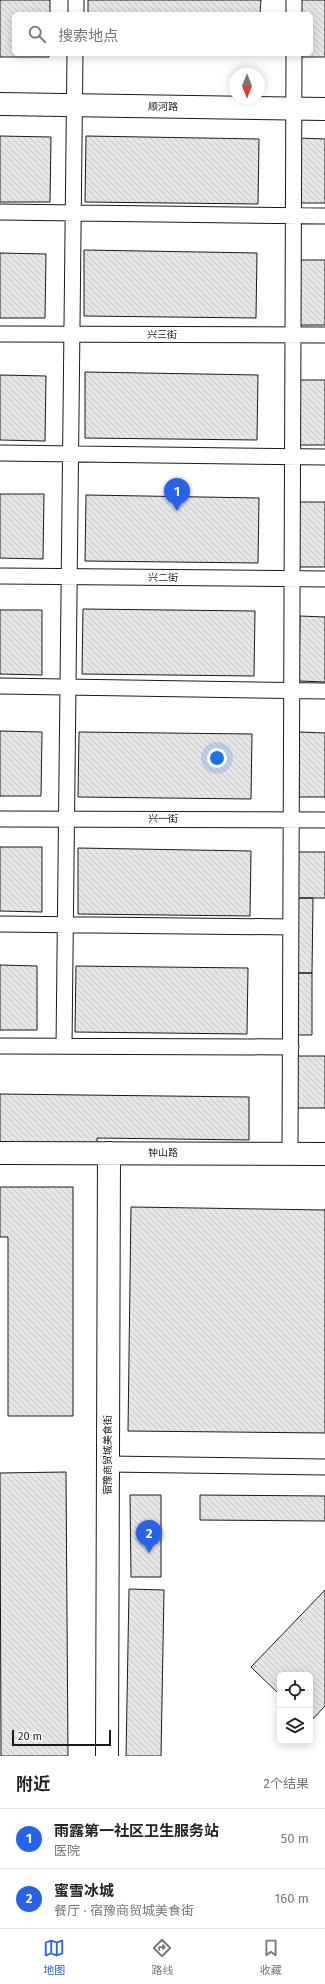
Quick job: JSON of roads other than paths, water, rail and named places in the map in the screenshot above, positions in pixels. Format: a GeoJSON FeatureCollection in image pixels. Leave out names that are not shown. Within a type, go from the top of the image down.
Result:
{"type":"FeatureCollection","features":[{"type":"Feature","properties":{"kind":"street","name":"顺河路"},"geometry":{"type":"LineString","coordinates":[[0,104],[325,109]]}},
{"type":"Feature","properties":{"kind":"street","name":"钟山路"},"geometry":{"type":"LineString","coordinates":[[0,1153],[325,1154]]}},
{"type":"Feature","properties":{"kind":"street","name":"宿豫商贸城美食街"},"geometry":{"type":"LineString","coordinates":[[107,1756],[109,1153]]}},
{"type":"Feature","properties":{"kind":"lane"},"geometry":{"type":"LineString","coordinates":[[76,0],[76,12]]}},
{"type":"Feature","properties":{"kind":"lane"},"geometry":{"type":"LineString","coordinates":[[294,0],[294,12]]}},
{"type":"Feature","properties":{"kind":"lane"},"geometry":{"type":"LineString","coordinates":[[64,1046],[75,56]]}},
{"type":"Feature","properties":{"kind":"lane"},"geometry":{"type":"LineString","coordinates":[[290,1154],[294,56]]}},
{"type":"Feature","properties":{"kind":"lane"},"geometry":{"type":"LineString","coordinates":[[0,212],[325,216]]}},
{"type":"Feature","properties":{"kind":"lane","name":"兴三街"},"geometry":{"type":"LineString","coordinates":[[0,334],[325,335]]}},
{"type":"Feature","properties":{"kind":"lane"},"geometry":{"type":"LineString","coordinates":[[0,453],[325,457]]}},
{"type":"Feature","properties":{"kind":"lane","name":"兴二街"},"geometry":{"type":"LineString","coordinates":[[0,576],[325,579]]}},
{"type":"Feature","properties":{"kind":"lane"},"geometry":{"type":"LineString","coordinates":[[0,686],[325,691]]}},
{"type":"Feature","properties":{"kind":"lane","name":"兴一街"},"geometry":{"type":"LineString","coordinates":[[0,819],[325,820]]}},
{"type":"Feature","properties":{"kind":"lane"},"geometry":{"type":"LineString","coordinates":[[0,924],[291,927]]}},
{"type":"Feature","properties":{"kind":"lane"},"geometry":{"type":"LineString","coordinates":[[0,1046],[291,1047]]}},
{"type":"Feature","properties":{"kind":"lane"},"geometry":{"type":"LineString","coordinates":[[108,1464],[325,1467]]}},
{"type":"Feature","properties":{"kind":"place","name":"雨露第一社区卫生服务站"},"geometry":{"type":"Point","coordinates":[177,511]}},
{"type":"Feature","properties":{"kind":"place","name":"蜜雪冰城"},"geometry":{"type":"Point","coordinates":[149,1553]}}]}
